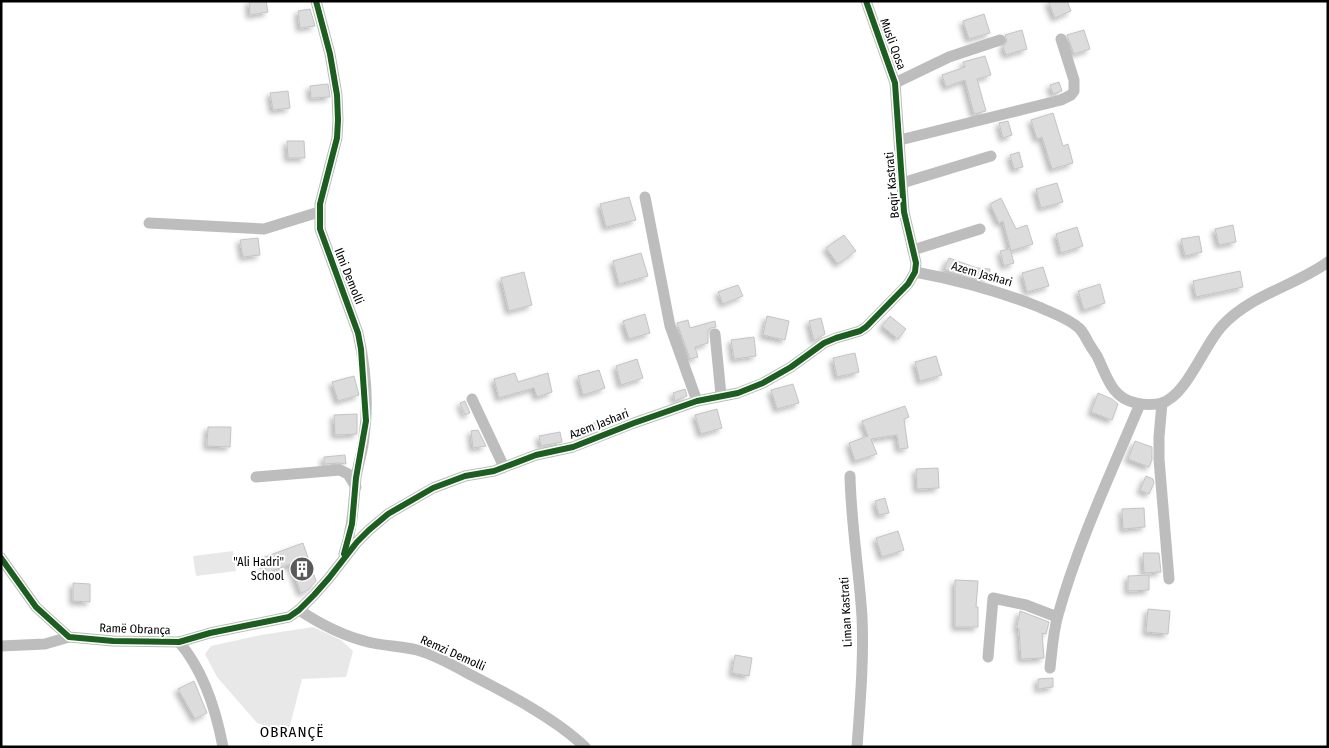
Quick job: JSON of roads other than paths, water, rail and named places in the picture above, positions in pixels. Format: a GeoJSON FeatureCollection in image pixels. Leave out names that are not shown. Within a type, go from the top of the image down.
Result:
{"type":"FeatureCollection","features":[{"type":"Feature","properties":{"kind":"street","name":"Ilmi Demolli"},"geometry":{"type":"LineString","coordinates":[[316,1],[330,54],[337,94],[338,120],[337,138],[319,212],[322,238],[353,316],[361,349],[366,421],[352,524],[341,561]]}},
{"type":"Feature","properties":{"kind":"street","name":"Musli Qosa"},"geometry":{"type":"LineString","coordinates":[[866,1],[896,89]]}},
{"type":"Feature","properties":{"kind":"street","name":"Beqir Kastrati"},"geometry":{"type":"LineString","coordinates":[[900,140],[1061,100],[1071,95],[1074,91],[1074,80],[1060,39]]}},
{"type":"Feature","properties":{"kind":"street"},"geometry":{"type":"LineString","coordinates":[[896,89],[949,57],[1000,40]]}},
{"type":"Feature","properties":{"kind":"street","name":"Beqir Kastrati"},"geometry":{"type":"LineString","coordinates":[[896,89],[904,212],[913,250],[915,272]]}},
{"type":"Feature","properties":{"kind":"street","name":"Beqir Kastrati"},"geometry":{"type":"LineString","coordinates":[[902,183],[991,156]]}},
{"type":"Feature","properties":{"kind":"street"},"geometry":{"type":"LineString","coordinates":[[645,196],[670,326],[697,401]]}},
{"type":"Feature","properties":{"kind":"street"},"geometry":{"type":"LineString","coordinates":[[149,223],[264,229],[319,212]]}},
{"type":"Feature","properties":{"kind":"street"},"geometry":{"type":"LineString","coordinates":[[913,250],[980,229]]}},
{"type":"Feature","properties":{"kind":"street"},"geometry":{"type":"LineString","coordinates":[[1169,579],[1158,437],[1162,403],[1168,400],[1183,385],[1213,337],[1230,318],[1261,298],[1315,271],[1328,262]]}},
{"type":"Feature","properties":{"kind":"street","name":"Azem Jashari"},"geometry":{"type":"LineString","coordinates":[[299,610],[329,578],[341,561],[369,530],[388,514],[433,488],[464,476],[494,471],[536,455],[573,447],[697,401],[738,393],[763,383],[791,367],[824,343],[860,331],[866,327],[908,284],[915,272],[965,282],[1029,303],[1065,319],[1080,328],[1097,355],[1107,380],[1117,394],[1124,399],[1140,404],[1162,403]]}},
{"type":"Feature","properties":{"kind":"street"},"geometry":{"type":"LineString","coordinates":[[715,334],[721,395]]}},
{"type":"Feature","properties":{"kind":"street"},"geometry":{"type":"LineString","coordinates":[[472,399],[504,467]]}},
{"type":"Feature","properties":{"kind":"street"},"geometry":{"type":"LineString","coordinates":[[1050,668],[1057,616],[1077,558],[1140,404]]}},
{"type":"Feature","properties":{"kind":"street"},"geometry":{"type":"LineString","coordinates":[[256,477],[340,470],[348,474],[356,487]]}},
{"type":"Feature","properties":{"kind":"street","name":"Liman Kastrati"},"geometry":{"type":"LineString","coordinates":[[850,476],[850,505],[862,618],[857,747]]}},
{"type":"Feature","properties":{"kind":"street"},"geometry":{"type":"LineString","coordinates":[[1,558],[36,607],[69,637]]}},
{"type":"Feature","properties":{"kind":"street"},"geometry":{"type":"LineString","coordinates":[[988,656],[993,598],[1026,605],[1057,616]]}},
{"type":"Feature","properties":{"kind":"street","name":"Ramë Obrança"},"geometry":{"type":"LineString","coordinates":[[69,637],[113,641],[179,642],[210,633],[289,616],[299,610]]}},
{"type":"Feature","properties":{"kind":"street","name":"Remzi Demolli"},"geometry":{"type":"LineString","coordinates":[[299,610],[323,625],[367,642],[418,650],[446,662],[529,707],[572,734],[585,747]]}},
{"type":"Feature","properties":{"kind":"street"},"geometry":{"type":"LineString","coordinates":[[1,646],[45,644],[69,637]]}},
{"type":"Feature","properties":{"kind":"street"},"geometry":{"type":"LineString","coordinates":[[179,642],[188,653],[207,690],[219,727],[223,747]]}},
{"type":"Feature","properties":{"kind":"place","name":"\"Ali Hadri\" School"},"geometry":{"type":"Point","coordinates":[302,569]}},
{"type":"Feature","properties":{"kind":"district","name":"OBRANÇË"},"geometry":{"type":"Point","coordinates":[292,732]}}]}
